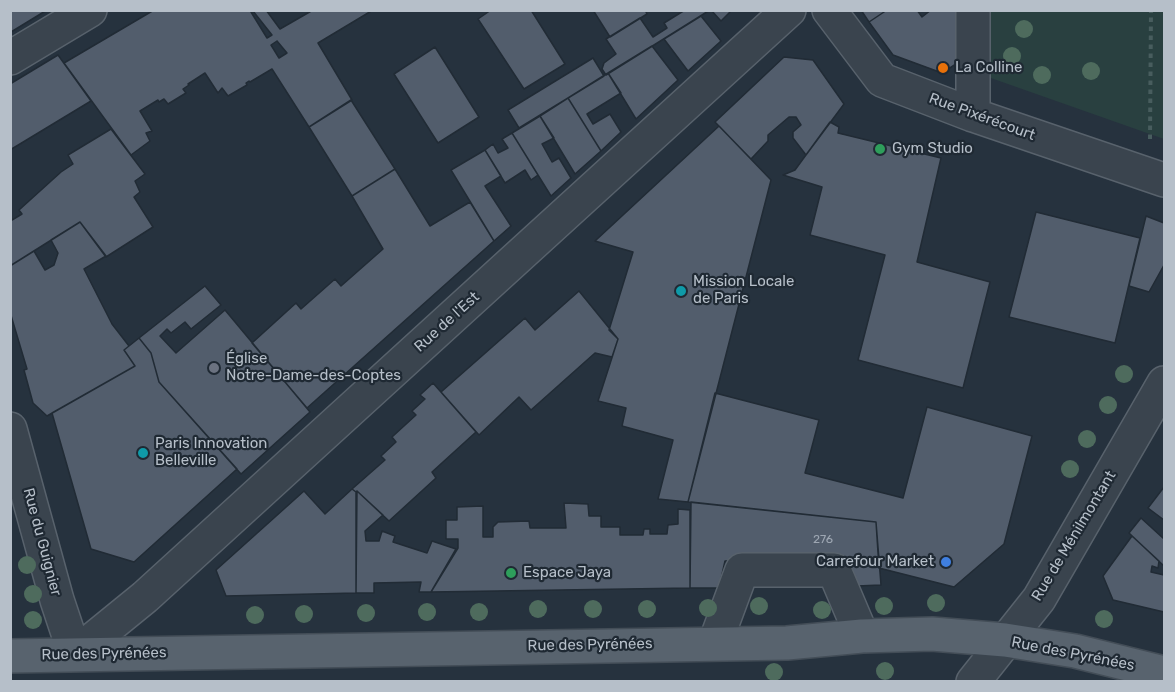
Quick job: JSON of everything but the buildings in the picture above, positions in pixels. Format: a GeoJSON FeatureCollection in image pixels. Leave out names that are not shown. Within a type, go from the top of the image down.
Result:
{"type":"FeatureCollection","features":[{"type":"Feature","properties":{"kind":"main road","name":"Rue des Pyrénées"},"geometry":{"type":"LineString","coordinates":[[10,656],[787,643],[862,636],[932,634],[1005,640],[1075,651],[1164,673]]}},
{"type":"Feature","properties":{"kind":"street"},"geometry":{"type":"LineString","coordinates":[[10,58],[90,10]]}},
{"type":"Feature","properties":{"kind":"street","name":"Rue de l'Est"},"geometry":{"type":"LineString","coordinates":[[75,654],[154,589],[789,10]]}},
{"type":"Feature","properties":{"kind":"street","name":"Rue Pixérécourt"},"geometry":{"type":"LineString","coordinates":[[829,10],[882,80],[973,115],[1164,180]]}},
{"type":"Feature","properties":{"kind":"street"},"geometry":{"type":"LineString","coordinates":[[973,10],[973,115]]}},
{"type":"Feature","properties":{"kind":"street","name":"Rue de Ménilmontant"},"geometry":{"type":"LineString","coordinates":[[973,681],[1039,599],[1164,383]]}},
{"type":"Feature","properties":{"kind":"street","name":"Rue du Guignier"},"geometry":{"type":"LineString","coordinates":[[10,429],[57,600],[75,654]]}},
{"type":"Feature","properties":{"kind":"street"},"geometry":{"type":"LineString","coordinates":[[715,643],[742,570],[834,570],[862,636]]}},
{"type":"Feature","properties":{"kind":"path"},"geometry":{"type":"LineString","coordinates":[[1150,10],[1150,144]]}},
{"type":"Feature","properties":{"kind":"green space"},"geometry":{"type":"Polygon","coordinates":[[[988,11],[1164,11],[1164,139],[988,77],[988,11]]]}},
{"type":"Feature","properties":{"kind":"place","name":"La Colline"},"geometry":{"type":"Point","coordinates":[943,68]}},
{"type":"Feature","properties":{"kind":"place","name":"Gym Studio"},"geometry":{"type":"Point","coordinates":[880,149]}},
{"type":"Feature","properties":{"kind":"place","name":"Mission Locale de Paris"},"geometry":{"type":"Point","coordinates":[681,291]}},
{"type":"Feature","properties":{"kind":"place","name":"Église Notre-Dame-des-Coptes"},"geometry":{"type":"Point","coordinates":[214,368]}},
{"type":"Feature","properties":{"kind":"place","name":"Paris Innovation Belleville"},"geometry":{"type":"Point","coordinates":[143,453]}},
{"type":"Feature","properties":{"kind":"place","name":"Carrefour Market"},"geometry":{"type":"Point","coordinates":[946,562]}},
{"type":"Feature","properties":{"kind":"place","name":"Espace Jaya"},"geometry":{"type":"Point","coordinates":[511,573]}}]}
